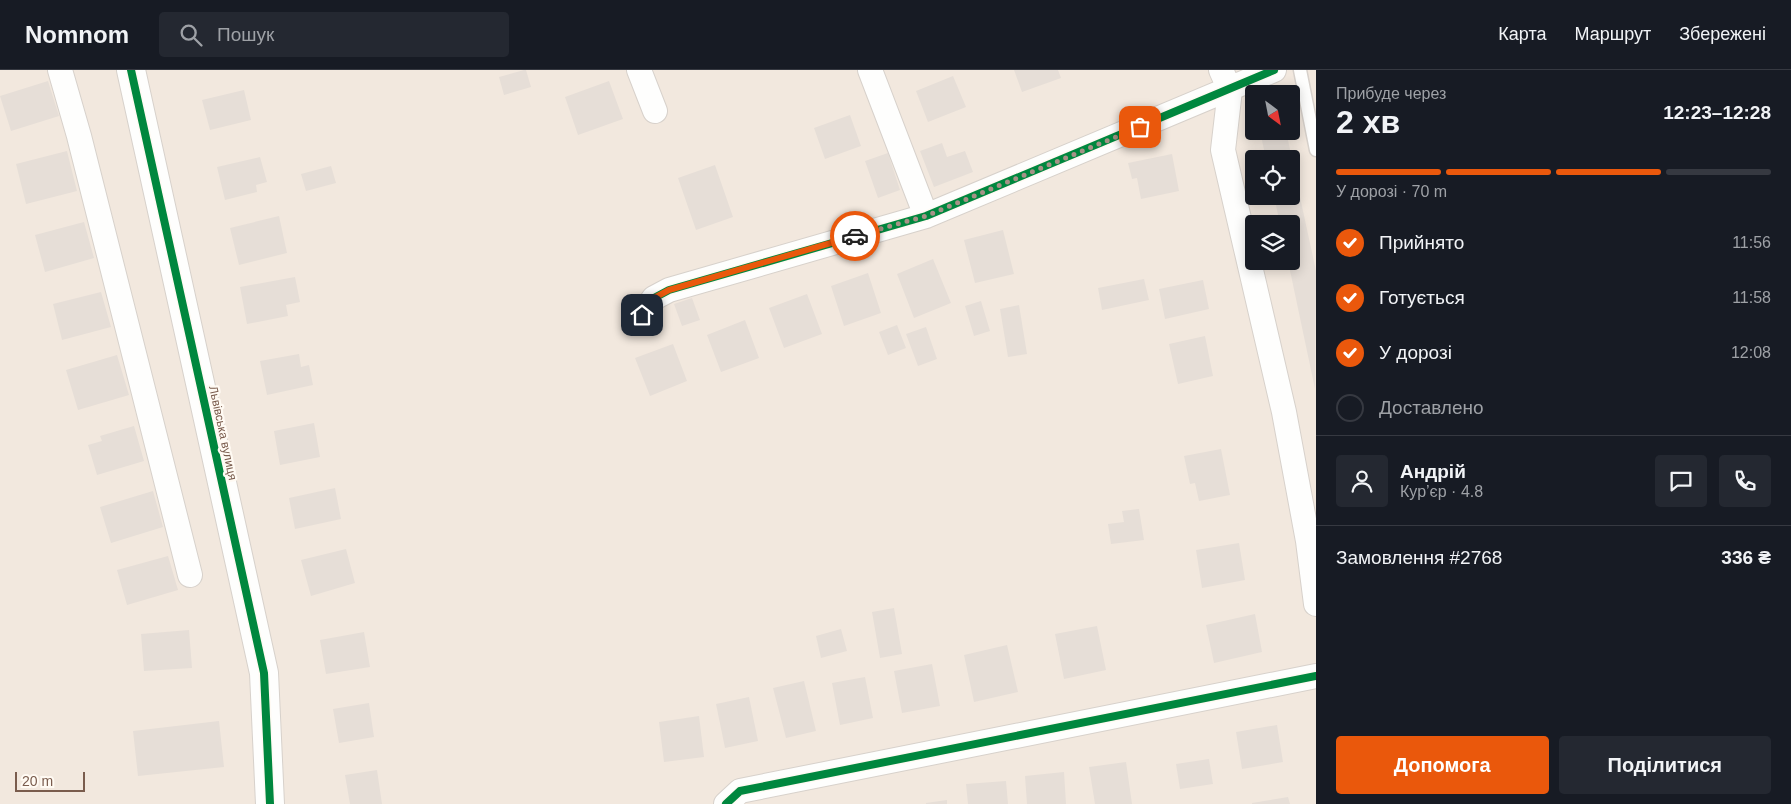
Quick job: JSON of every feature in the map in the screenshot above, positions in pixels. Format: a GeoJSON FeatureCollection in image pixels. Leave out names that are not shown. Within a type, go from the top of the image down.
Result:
{"type":"FeatureCollection","features":[{"type":"Feature","properties":{"kind":"street"},"geometry":{"type":"LineString","coordinates":[[60,70],[79,136],[190,574]]}},
{"type":"Feature","properties":{"kind":"street","name":"Львівська вулиця"},"geometry":{"type":"LineString","coordinates":[[131,70],[264,673],[270,804]]}},
{"type":"Feature","properties":{"kind":"street"},"geometry":{"type":"LineString","coordinates":[[639,70],[655,111]]}},
{"type":"Feature","properties":{"kind":"street"},"geometry":{"type":"LineString","coordinates":[[870,70],[926,216]]}},
{"type":"Feature","properties":{"kind":"street"},"geometry":{"type":"LineString","coordinates":[[642,315],[654,298],[669,290],[926,216],[1226,80],[1274,70]]}},
{"type":"Feature","properties":{"kind":"street"},"geometry":{"type":"LineString","coordinates":[[1226,80],[1223,150],[1284,412],[1308,541],[1316,604]]}},
{"type":"Feature","properties":{"kind":"street"},"geometry":{"type":"LineString","coordinates":[[726,804],[740,791],[1316,676]]}},
{"type":"Feature","properties":{"kind":"lane"},"geometry":{"type":"LineString","coordinates":[[1300,70],[1316,150]]}},
{"type":"Feature","properties":{"kind":"shaded area"},"geometry":{"type":"Polygon","coordinates":[[[0,70],[1316,70],[1316,804],[0,804],[0,70]]]}},
{"type":"Feature","properties":{"kind":"building"},"geometry":{"type":"Polygon","coordinates":[[[526,70],[531,87],[504,95],[499,77],[526,70]]]}},
{"type":"Feature","properties":{"kind":"building"},"geometry":{"type":"Polygon","coordinates":[[[1014,70],[1058,70],[1061,78],[1022,92],[1014,70]]]}},
{"type":"Feature","properties":{"kind":"building"},"geometry":{"type":"Polygon","coordinates":[[[953,76],[966,107],[928,122],[916,91],[953,76]]]}},
{"type":"Feature","properties":{"kind":"building"},"geometry":{"type":"Polygon","coordinates":[[[48,81],[59,116],[11,131],[0,96],[48,81]]]}},
{"type":"Feature","properties":{"kind":"building"},"geometry":{"type":"Polygon","coordinates":[[[609,81],[623,119],[578,135],[565,97],[609,81]]]}},
{"type":"Feature","properties":{"kind":"building"},"geometry":{"type":"Polygon","coordinates":[[[244,90],[251,120],[210,130],[202,100],[244,90]]]}},
{"type":"Feature","properties":{"kind":"building"},"geometry":{"type":"Polygon","coordinates":[[[850,115],[861,146],[825,159],[814,128],[850,115]]]}},
{"type":"Feature","properties":{"kind":"building"},"geometry":{"type":"Polygon","coordinates":[[[1262,140],[1288,140],[1290,150],[1264,150],[1262,140]]]}},
{"type":"Feature","properties":{"kind":"building"},"geometry":{"type":"Polygon","coordinates":[[[942,143],[947,157],[965,151],[973,172],[934,187],[920,151],[942,143]]]}},
{"type":"Feature","properties":{"kind":"building"},"geometry":{"type":"Polygon","coordinates":[[[67,151],[77,191],[26,204],[16,164],[67,151]]]}},
{"type":"Feature","properties":{"kind":"building"},"geometry":{"type":"Polygon","coordinates":[[[888,153],[900,190],[878,198],[865,161],[888,153]]]}},
{"type":"Feature","properties":{"kind":"building"},"geometry":{"type":"Polygon","coordinates":[[[1172,154],[1179,191],[1141,199],[1137,178],[1132,179],[1128,163],[1172,154]]]}},
{"type":"Feature","properties":{"kind":"building"},"geometry":{"type":"Polygon","coordinates":[[[260,157],[267,182],[256,185],[257,192],[225,200],[217,167],[260,157]]]}},
{"type":"Feature","properties":{"kind":"building"},"geometry":{"type":"Polygon","coordinates":[[[715,165],[733,217],[696,230],[678,178],[715,165]]]}},
{"type":"Feature","properties":{"kind":"building"},"geometry":{"type":"Polygon","coordinates":[[[331,166],[336,183],[306,191],[301,174],[331,166]]]}},
{"type":"Feature","properties":{"kind":"building"},"geometry":{"type":"Polygon","coordinates":[[[1300,197],[1316,271],[1315,389],[1290,270],[1300,270],[1300,215],[1278,215],[1276,205],[1300,205],[1300,197]]]}},
{"type":"Feature","properties":{"kind":"building"},"geometry":{"type":"Polygon","coordinates":[[[279,216],[287,253],[239,265],[230,228],[279,216]]]}},
{"type":"Feature","properties":{"kind":"building"},"geometry":{"type":"Polygon","coordinates":[[[84,222],[94,258],[45,272],[35,235],[84,222]]]}},
{"type":"Feature","properties":{"kind":"building"},"geometry":{"type":"Polygon","coordinates":[[[1003,230],[1014,274],[975,283],[964,240],[1003,230]]]}},
{"type":"Feature","properties":{"kind":"building"},"geometry":{"type":"Polygon","coordinates":[[[933,259],[951,303],[914,318],[897,274],[933,259]]]}},
{"type":"Feature","properties":{"kind":"building"},"geometry":{"type":"Polygon","coordinates":[[[868,273],[881,313],[844,326],[831,286],[868,273]]]}},
{"type":"Feature","properties":{"kind":"building"},"geometry":{"type":"Polygon","coordinates":[[[295,277],[300,302],[286,305],[288,316],[247,324],[240,287],[295,277]]]}},
{"type":"Feature","properties":{"kind":"building"},"geometry":{"type":"Polygon","coordinates":[[[1144,279],[1149,300],[1102,310],[1098,288],[1144,279]]]}},
{"type":"Feature","properties":{"kind":"building"},"geometry":{"type":"Polygon","coordinates":[[[1203,280],[1209,309],[1165,319],[1159,289],[1203,280]]]}},
{"type":"Feature","properties":{"kind":"building"},"geometry":{"type":"Polygon","coordinates":[[[101,292],[111,327],[62,340],[53,304],[101,292]]]}},
{"type":"Feature","properties":{"kind":"building"},"geometry":{"type":"Polygon","coordinates":[[[807,294],[822,334],[784,348],[769,308],[807,294]]]}},
{"type":"Feature","properties":{"kind":"building"},"geometry":{"type":"Polygon","coordinates":[[[692,298],[700,320],[682,326],[674,304],[692,298]]]}},
{"type":"Feature","properties":{"kind":"building"},"geometry":{"type":"Polygon","coordinates":[[[981,301],[990,331],[974,336],[965,306],[981,301]]]}},
{"type":"Feature","properties":{"kind":"building"},"geometry":{"type":"Polygon","coordinates":[[[1019,305],[1027,354],[1008,357],[1000,309],[1019,305]]]}},
{"type":"Feature","properties":{"kind":"building"},"geometry":{"type":"Polygon","coordinates":[[[745,320],[759,358],[721,372],[707,335],[745,320]]]}},
{"type":"Feature","properties":{"kind":"building"},"geometry":{"type":"Polygon","coordinates":[[[897,325],[906,348],[888,355],[879,332],[897,325]]]}},
{"type":"Feature","properties":{"kind":"building"},"geometry":{"type":"Polygon","coordinates":[[[926,327],[937,359],[918,366],[906,334],[926,327]]]}},
{"type":"Feature","properties":{"kind":"building"},"geometry":{"type":"Polygon","coordinates":[[[1205,336],[1213,376],[1178,384],[1169,344],[1205,336]]]}},
{"type":"Feature","properties":{"kind":"building"},"geometry":{"type":"Polygon","coordinates":[[[673,344],[687,381],[650,396],[635,358],[673,344]]]}},
{"type":"Feature","properties":{"kind":"building"},"geometry":{"type":"Polygon","coordinates":[[[299,354],[301,367],[309,365],[313,385],[267,395],[260,361],[299,354]]]}},
{"type":"Feature","properties":{"kind":"building"},"geometry":{"type":"Polygon","coordinates":[[[117,355],[129,395],[78,410],[66,370],[117,355]]]}},
{"type":"Feature","properties":{"kind":"building"},"geometry":{"type":"Polygon","coordinates":[[[314,423],[320,457],[280,465],[274,431],[314,423]]]}},
{"type":"Feature","properties":{"kind":"building"},"geometry":{"type":"Polygon","coordinates":[[[134,426],[144,461],[97,475],[88,445],[102,441],[100,436],[134,426]]]}},
{"type":"Feature","properties":{"kind":"building"},"geometry":{"type":"Polygon","coordinates":[[[1221,449],[1230,495],[1199,501],[1195,483],[1190,484],[1184,456],[1221,449]]]}},
{"type":"Feature","properties":{"kind":"building"},"geometry":{"type":"Polygon","coordinates":[[[335,488],[341,519],[295,529],[289,498],[335,488]]]}},
{"type":"Feature","properties":{"kind":"building"},"geometry":{"type":"Polygon","coordinates":[[[153,491],[163,527],[111,543],[100,507],[153,491]]]}},
{"type":"Feature","properties":{"kind":"building"},"geometry":{"type":"Polygon","coordinates":[[[1139,509],[1144,540],[1111,544],[1108,524],[1124,522],[1122,511],[1139,509]]]}},
{"type":"Feature","properties":{"kind":"building"},"geometry":{"type":"Polygon","coordinates":[[[1239,543],[1245,580],[1202,588],[1196,550],[1239,543]]]}},
{"type":"Feature","properties":{"kind":"building"},"geometry":{"type":"Polygon","coordinates":[[[346,549],[355,583],[311,596],[301,560],[346,549]]]}},
{"type":"Feature","properties":{"kind":"building"},"geometry":{"type":"Polygon","coordinates":[[[168,556],[178,590],[127,605],[117,570],[168,556]]]}},
{"type":"Feature","properties":{"kind":"building"},"geometry":{"type":"Polygon","coordinates":[[[894,608],[902,654],[880,658],[872,612],[894,608]]]}},
{"type":"Feature","properties":{"kind":"building"},"geometry":{"type":"Polygon","coordinates":[[[1255,614],[1262,652],[1214,663],[1206,625],[1255,614]]]}},
{"type":"Feature","properties":{"kind":"building"},"geometry":{"type":"Polygon","coordinates":[[[1097,626],[1106,670],[1064,679],[1055,634],[1097,626]]]}},
{"type":"Feature","properties":{"kind":"building"},"geometry":{"type":"Polygon","coordinates":[[[841,629],[847,651],[821,658],[816,636],[841,629]]]}},
{"type":"Feature","properties":{"kind":"building"},"geometry":{"type":"Polygon","coordinates":[[[189,630],[192,668],[144,671],[141,634],[189,630]]]}},
{"type":"Feature","properties":{"kind":"building"},"geometry":{"type":"Polygon","coordinates":[[[364,632],[370,667],[326,674],[320,640],[364,632]]]}},
{"type":"Feature","properties":{"kind":"building"},"geometry":{"type":"Polygon","coordinates":[[[1007,645],[1018,692],[974,702],[964,655],[1007,645]]]}},
{"type":"Feature","properties":{"kind":"building"},"geometry":{"type":"Polygon","coordinates":[[[932,664],[940,706],[902,713],[894,671],[932,664]]]}},
{"type":"Feature","properties":{"kind":"building"},"geometry":{"type":"Polygon","coordinates":[[[865,677],[873,718],[840,725],[832,683],[865,677]]]}},
{"type":"Feature","properties":{"kind":"building"},"geometry":{"type":"Polygon","coordinates":[[[804,681],[816,731],[786,738],[773,688],[804,681]]]}},
{"type":"Feature","properties":{"kind":"building"},"geometry":{"type":"Polygon","coordinates":[[[749,697],[758,741],[725,748],[716,704],[749,697]]]}},
{"type":"Feature","properties":{"kind":"building"},"geometry":{"type":"Polygon","coordinates":[[[369,703],[374,737],[339,743],[333,709],[369,703]]]}},
{"type":"Feature","properties":{"kind":"building"},"geometry":{"type":"Polygon","coordinates":[[[699,716],[704,757],[664,762],[659,722],[699,716]]]}},
{"type":"Feature","properties":{"kind":"building"},"geometry":{"type":"Polygon","coordinates":[[[219,721],[224,767],[138,776],[133,731],[219,721]]]}},
{"type":"Feature","properties":{"kind":"building"},"geometry":{"type":"Polygon","coordinates":[[[1277,725],[1283,762],[1242,769],[1236,732],[1277,725]]]}},
{"type":"Feature","properties":{"kind":"building"},"geometry":{"type":"Polygon","coordinates":[[[1209,759],[1213,784],[1180,789],[1176,764],[1209,759]]]}},
{"type":"Feature","properties":{"kind":"building"},"geometry":{"type":"Polygon","coordinates":[[[1126,762],[1132,804],[1095,804],[1089,767],[1126,762]]]}},
{"type":"Feature","properties":{"kind":"building"},"geometry":{"type":"Polygon","coordinates":[[[377,770],[382,804],[350,804],[345,775],[377,770]]]}},
{"type":"Feature","properties":{"kind":"building"},"geometry":{"type":"Polygon","coordinates":[[[1064,772],[1066,804],[1027,804],[1025,776],[1064,772]]]}},
{"type":"Feature","properties":{"kind":"building"},"geometry":{"type":"Polygon","coordinates":[[[1006,781],[1008,804],[968,804],[966,784],[1006,781]]]}},
{"type":"Feature","properties":{"kind":"building"},"geometry":{"type":"Polygon","coordinates":[[[1288,797],[1290,804],[1252,804],[1252,803],[1288,797]]]}},
{"type":"Feature","properties":{"kind":"building"},"geometry":{"type":"Polygon","coordinates":[[[947,800],[947,804],[926,804],[926,803],[947,800]]]}},
{"type":"Feature","properties":{"kind":"cycle path"},"geometry":{"type":"LineString","coordinates":[[131,70],[264,673],[270,804]]}},
{"type":"Feature","properties":{"kind":"cycle path"},"geometry":{"type":"LineString","coordinates":[[642,315],[654,298],[669,290],[926,216],[1274,70]]}},
{"type":"Feature","properties":{"kind":"cycle path"},"geometry":{"type":"LineString","coordinates":[[726,804],[740,791],[1316,676]]}},
{"type":"Feature","properties":{"kind":"way so far"},"geometry":{"type":"LineString","coordinates":[[855,236],[926,216],[1140,127]]}},
{"type":"Feature","properties":{"kind":"route"},"geometry":{"type":"LineString","coordinates":[[642,315],[654,298],[669,290],[753,264],[855,236]]}}]}
